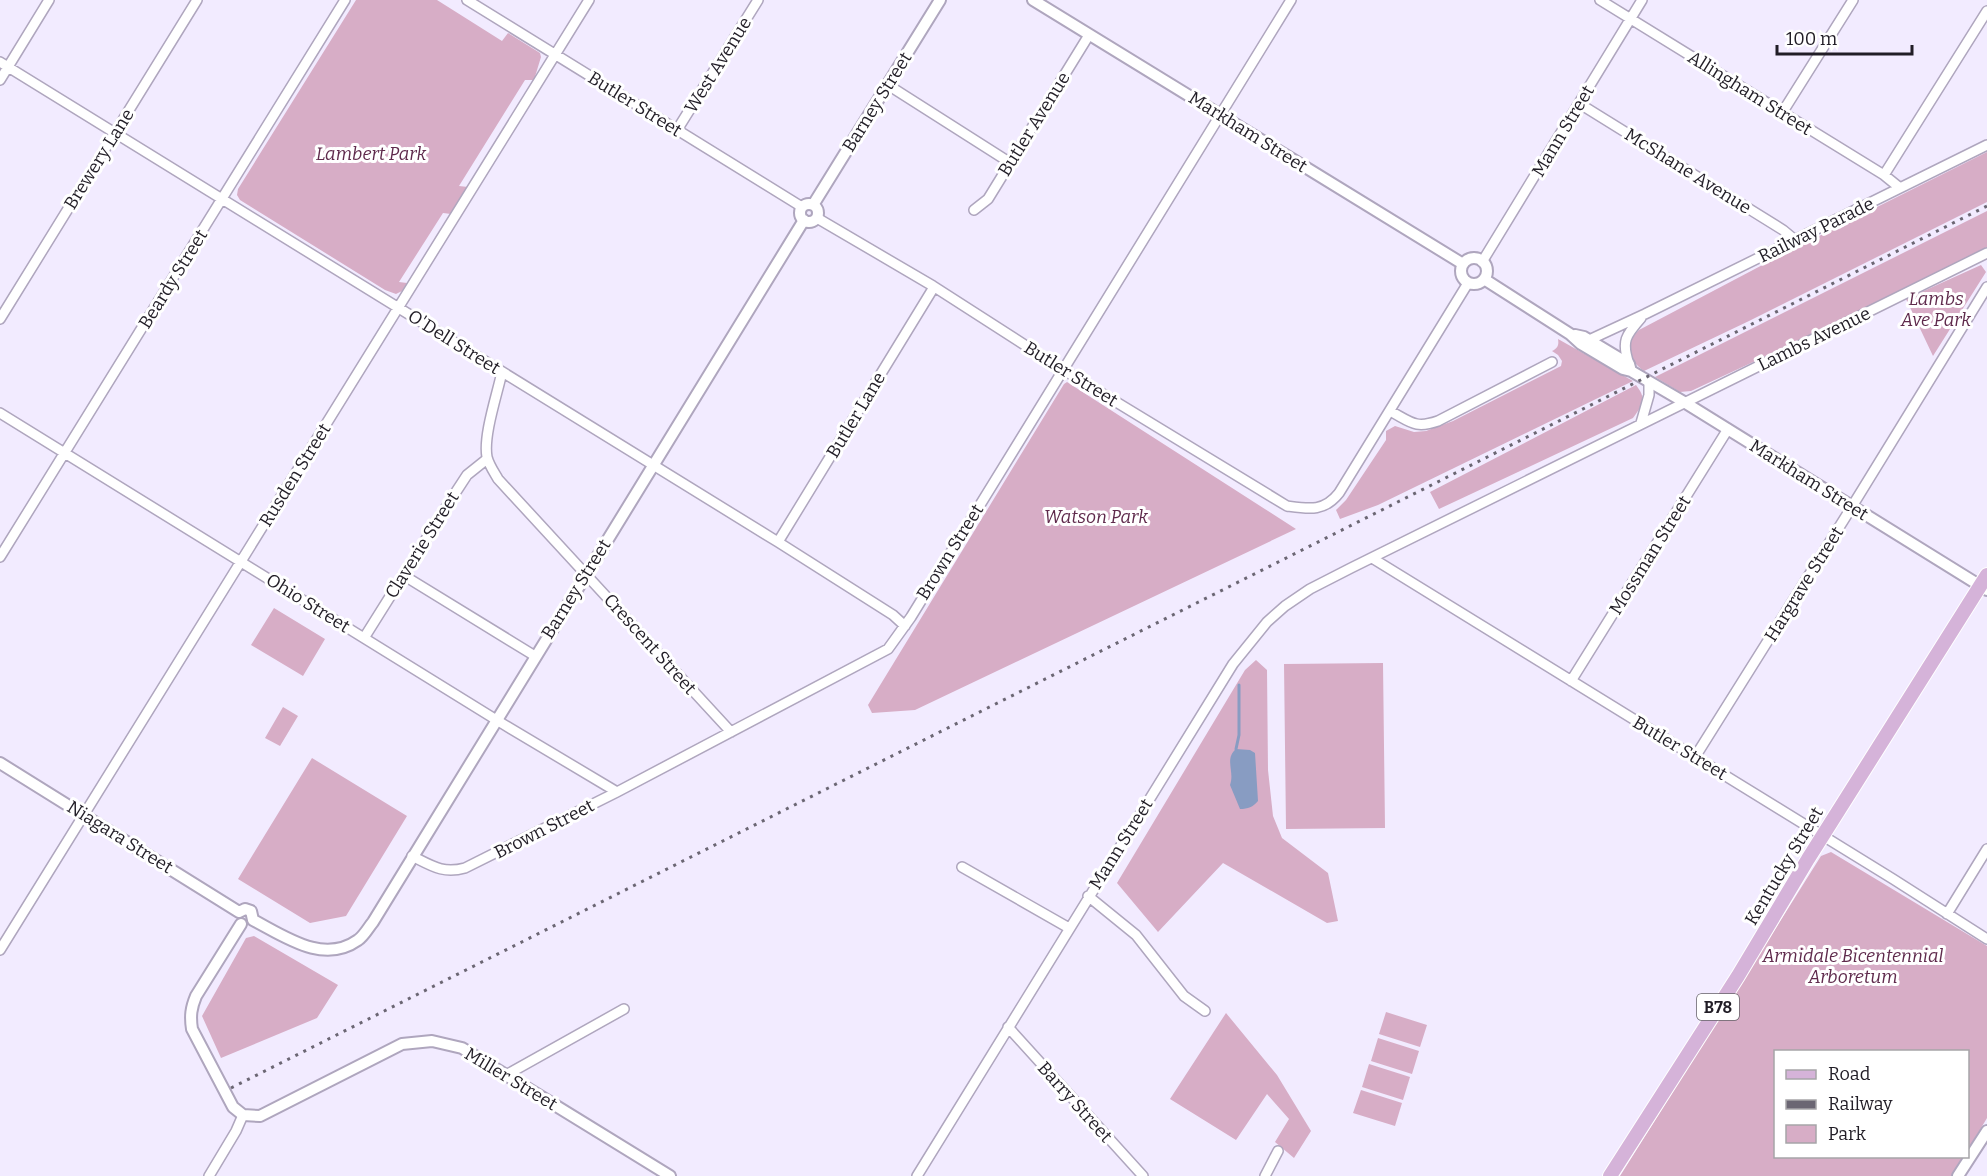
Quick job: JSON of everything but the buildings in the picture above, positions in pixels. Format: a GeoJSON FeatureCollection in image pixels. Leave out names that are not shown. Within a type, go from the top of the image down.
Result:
{"type":"FeatureCollection","features":[{"type":"Feature","properties":{"kind":"main road","name":"Kentucky Street"},"geometry":{"type":"LineString","coordinates":[[1610,1176],[1738,976],[1823,836],[1985,584]]}},
{"type":"Feature","properties":{"kind":"street"},"geometry":{"type":"LineString","coordinates":[[0,80],[4,65],[49,0]]}},
{"type":"Feature","properties":{"kind":"street","name":"Brewery Lane"},"geometry":{"type":"LineString","coordinates":[[0,319],[197,0]]}},
{"type":"Feature","properties":{"kind":"street","name":"Beardy Street"},"geometry":{"type":"LineString","coordinates":[[0,557],[345,0]]}},
{"type":"Feature","properties":{"kind":"street","name":"Butler Street"},"geometry":{"type":"LineString","coordinates":[[467,0],[677,130],[808,206]]}},
{"type":"Feature","properties":{"kind":"street","name":"Rusden Street"},"geometry":{"type":"LineString","coordinates":[[0,950],[590,0]]}},
{"type":"Feature","properties":{"kind":"street","name":"West Avenue"},"geometry":{"type":"LineString","coordinates":[[677,130],[758,0]]}},
{"type":"Feature","properties":{"kind":"street","name":"Barney Street"},"geometry":{"type":"LineString","coordinates":[[808,206],[888,85],[940,0]]}},
{"type":"Feature","properties":{"kind":"street","name":"Markham Street"},"geometry":{"type":"LineString","coordinates":[[1033,0],[1463,264]]}},
{"type":"Feature","properties":{"kind":"street","name":"Brown Street"},"geometry":{"type":"LineString","coordinates":[[412,856],[434,868],[452,872],[465,868],[617,792],[888,649],[905,626],[1291,0]]}},
{"type":"Feature","properties":{"kind":"street","name":"Allingham Street"},"geometry":{"type":"LineString","coordinates":[[1600,0],[1884,175],[1900,188]]}},
{"type":"Feature","properties":{"kind":"street","name":"Mann Street"},"geometry":{"type":"LineString","coordinates":[[1482,262],[1642,0]]}},
{"type":"Feature","properties":{"kind":"street"},"geometry":{"type":"LineString","coordinates":[[1782,113],[1853,0]]}},
{"type":"Feature","properties":{"kind":"street"},"geometry":{"type":"LineString","coordinates":[[1884,175],[1987,11]]}},
{"type":"Feature","properties":{"kind":"street","name":"Butler Avenue"},"geometry":{"type":"LineString","coordinates":[[974,210],[988,199],[1089,35]]}},
{"type":"Feature","properties":{"kind":"street","name":"O'Dell Street"},"geometry":{"type":"LineString","coordinates":[[4,65],[778,542],[893,615],[905,626]]}},
{"type":"Feature","properties":{"kind":"street"},"geometry":{"type":"LineString","coordinates":[[888,85],[1010,162]]}},
{"type":"Feature","properties":{"kind":"street","name":"McShane Avenue"},"geometry":{"type":"LineString","coordinates":[[1580,104],[1783,230],[1795,240]]}},
{"type":"Feature","properties":{"kind":"street","name":"Railway Parade"},"geometry":{"type":"LineString","coordinates":[[1589,340],[1987,145]]}},
{"type":"Feature","properties":{"kind":"street"},"geometry":{"type":"LineString","coordinates":[[808,206],[818,210],[817,218],[809,222],[801,216],[808,206]]}},
{"type":"Feature","properties":{"kind":"street","name":"Butler Street"},"geometry":{"type":"LineString","coordinates":[[817,218],[934,287],[1062,369],[1287,506],[1311,509],[1331,503],[1390,411]]}},
{"type":"Feature","properties":{"kind":"street","name":"Barney Street"},"geometry":{"type":"LineString","coordinates":[[340,948],[358,940],[373,922],[804,220]]}},
{"type":"Feature","properties":{"kind":"street","name":"Lambs Avenue"},"geometry":{"type":"LineString","coordinates":[[1372,558],[1987,253]]}},
{"type":"Feature","properties":{"kind":"street"},"geometry":{"type":"LineString","coordinates":[[1473,258],[1482,262],[1486,270],[1484,279],[1475,284],[1467,283],[1462,277],[1463,264],[1473,258]]}},
{"type":"Feature","properties":{"kind":"street","name":"Markham Street"},"geometry":{"type":"LineString","coordinates":[[1484,279],[1570,334],[1581,344],[1623,369],[1630,368]]}},
{"type":"Feature","properties":{"kind":"street"},"geometry":{"type":"LineString","coordinates":[[1467,283],[1390,411],[1416,425],[1425,426],[1552,362]]}},
{"type":"Feature","properties":{"kind":"street","name":"Hargrave Street"},"geometry":{"type":"LineString","coordinates":[[1695,757],[1987,286]]}},
{"type":"Feature","properties":{"kind":"street","name":"Butler Lane"},"geometry":{"type":"LineString","coordinates":[[778,542],[934,287]]}},
{"type":"Feature","properties":{"kind":"street","name":"Railway Parade"},"geometry":{"type":"LineString","coordinates":[[1630,368],[1624,352],[1626,338],[1645,314]]}},
{"type":"Feature","properties":{"kind":"street","name":"Markham Street"},"geometry":{"type":"LineString","coordinates":[[1570,334],[1589,340],[1649,382],[1852,507],[1985,584]]}},
{"type":"Feature","properties":{"kind":"street"},"geometry":{"type":"LineString","coordinates":[[487,459],[486,444],[502,372]]}},
{"type":"Feature","properties":{"kind":"street"},"geometry":{"type":"LineString","coordinates":[[1641,423],[1649,395],[1649,382]]}},
{"type":"Feature","properties":{"kind":"street","name":"Ohio Street"},"geometry":{"type":"LineString","coordinates":[[0,413],[617,792]]}},
{"type":"Feature","properties":{"kind":"street","name":"Mossman Street"},"geometry":{"type":"LineString","coordinates":[[1571,681],[1728,429]]}},
{"type":"Feature","properties":{"kind":"street","name":"Crescent Street"},"geometry":{"type":"LineString","coordinates":[[487,459],[498,478],[731,732]]}},
{"type":"Feature","properties":{"kind":"street","name":"Claverie Street"},"geometry":{"type":"LineString","coordinates":[[364,638],[467,475],[487,459]]}},
{"type":"Feature","properties":{"kind":"street","name":"Butler Street"},"geometry":{"type":"LineString","coordinates":[[1372,558],[1987,939]]}},
{"type":"Feature","properties":{"kind":"street","name":"Mann Street"},"geometry":{"type":"LineString","coordinates":[[920,1172],[1233,664],[1267,622],[1310,589],[1372,558]]}},
{"type":"Feature","properties":{"kind":"street"},"geometry":{"type":"LineString","coordinates":[[403,575],[535,656]]}},
{"type":"Feature","properties":{"kind":"street","name":"Niagara Street"},"geometry":{"type":"LineString","coordinates":[[0,763],[239,912],[245,909],[251,911],[253,920],[313,949],[340,948]]}},
{"type":"Feature","properties":{"kind":"street"},"geometry":{"type":"LineString","coordinates":[[1947,914],[1987,849]]}},
{"type":"Feature","properties":{"kind":"street"},"geometry":{"type":"LineString","coordinates":[[962,867],[1069,928]]}},
{"type":"Feature","properties":{"kind":"street"},"geometry":{"type":"LineString","coordinates":[[1088,896],[1136,935],[1184,996],[1204,1011]]}},
{"type":"Feature","properties":{"kind":"street"},"geometry":{"type":"LineString","coordinates":[[239,912],[238,917],[241,924]]}},
{"type":"Feature","properties":{"kind":"street"},"geometry":{"type":"LineString","coordinates":[[241,924],[248,925],[253,920]]}},
{"type":"Feature","properties":{"kind":"street"},"geometry":{"type":"LineString","coordinates":[[209,1176],[243,1115],[233,1107],[226,1096],[192,1029],[191,1009],[196,996],[241,924]]}},
{"type":"Feature","properties":{"kind":"street"},"geometry":{"type":"LineString","coordinates":[[506,1075],[624,1009]]}},
{"type":"Feature","properties":{"kind":"street","name":"Barry Street"},"geometry":{"type":"LineString","coordinates":[[1008,1027],[1143,1176]]}},
{"type":"Feature","properties":{"kind":"street","name":"Miller Street"},"geometry":{"type":"LineString","coordinates":[[243,1115],[260,1116],[390,1049],[417,1041],[432,1041],[462,1048],[668,1176]]}},
{"type":"Feature","properties":{"kind":"street"},"geometry":{"type":"LineString","coordinates":[[1959,1176],[1987,1131]]}},
{"type":"Feature","properties":{"kind":"street"},"geometry":{"type":"LineString","coordinates":[[1265,1176],[1278,1151]]}},
{"type":"Feature","properties":{"kind":"street"},"geometry":{"type":"LineString","coordinates":[[920,1172],[931,1176]]}},
{"type":"Feature","properties":{"kind":"green space","name":"Lambert Park"},"geometry":{"type":"Polygon","coordinates":[[[356,0],[437,0],[502,41],[508,33],[540,53],[541,57],[534,80],[525,80],[459,186],[468,187],[451,214],[443,213],[399,282],[407,283],[402,291],[396,294],[385,290],[240,200],[237,195],[238,189],[356,0]]]}},
{"type":"Feature","properties":{"kind":"green space"},"geometry":{"type":"Polygon","coordinates":[[[1987,152],[1987,202],[1644,371],[1631,357],[1631,341],[1639,330],[1789,251],[1987,152]]]}},
{"type":"Feature","properties":{"kind":"green space"},"geometry":{"type":"Polygon","coordinates":[[[1987,211],[1987,247],[1811,335],[1691,391],[1680,392],[1655,377],[1987,211]]]}},
{"type":"Feature","properties":{"kind":"green space","name":"Lambs Ave Park"},"geometry":{"type":"Polygon","coordinates":[[[1981,265],[1986,272],[1933,356],[1906,299],[1981,265]]]}},
{"type":"Feature","properties":{"kind":"green space"},"geometry":{"type":"Polygon","coordinates":[[[1558,339],[1633,381],[1378,505],[1340,519],[1336,510],[1346,500],[1386,440],[1386,431],[1395,426],[1414,432],[1426,431],[1453,421],[1561,366],[1562,361],[1552,351],[1558,346],[1558,339]]]}},
{"type":"Feature","properties":{"kind":"green space","name":"Watson Park"},"geometry":{"type":"Polygon","coordinates":[[[1067,382],[1296,529],[915,710],[872,713],[868,705],[1067,382]]]}},
{"type":"Feature","properties":{"kind":"green space"},"geometry":{"type":"Polygon","coordinates":[[[1636,385],[1643,398],[1633,418],[1439,509],[1430,492],[1636,385]]]}},
{"type":"Feature","properties":{"kind":"green space"},"geometry":{"type":"Polygon","coordinates":[[[274,608],[325,639],[303,676],[251,645],[274,608]]]}},
{"type":"Feature","properties":{"kind":"green space"},"geometry":{"type":"Polygon","coordinates":[[[1256,660],[1267,670],[1268,770],[1273,816],[1282,838],[1328,873],[1338,921],[1327,923],[1223,863],[1158,932],[1117,883],[1245,670],[1256,660]]]}},
{"type":"Feature","properties":{"kind":"green space"},"geometry":{"type":"Polygon","coordinates":[[[1383,663],[1385,828],[1286,829],[1284,664],[1383,663]]]}},
{"type":"Feature","properties":{"kind":"green space"},"geometry":{"type":"Polygon","coordinates":[[[283,707],[298,716],[280,746],[265,738],[283,707]]]}},
{"type":"Feature","properties":{"kind":"green space"},"geometry":{"type":"Polygon","coordinates":[[[312,758],[407,816],[346,916],[310,923],[238,879],[312,758]]]}},
{"type":"Feature","properties":{"kind":"green space","name":"Armidale Bicentennial Arboretum"},"geometry":{"type":"Polygon","coordinates":[[[1831,852],[1987,946],[1987,1118],[1969,1148],[1969,1050],[1774,1050],[1774,1158],[1962,1158],[1951,1176],[1620,1176],[1821,856],[1831,852]]]}},
{"type":"Feature","properties":{"kind":"green space"},"geometry":{"type":"Polygon","coordinates":[[[254,936],[338,985],[317,1018],[221,1058],[202,1016],[246,938],[254,936]]]}},
{"type":"Feature","properties":{"kind":"green space"},"geometry":{"type":"Polygon","coordinates":[[[1386,1012],[1427,1025],[1420,1047],[1379,1034],[1386,1012]]]}},
{"type":"Feature","properties":{"kind":"green space"},"geometry":{"type":"Polygon","coordinates":[[[1226,1013],[1277,1075],[1311,1131],[1294,1158],[1275,1142],[1289,1119],[1267,1094],[1236,1140],[1170,1099],[1226,1013]]]}},
{"type":"Feature","properties":{"kind":"green space"},"geometry":{"type":"Polygon","coordinates":[[[1378,1038],[1419,1051],[1412,1074],[1371,1061],[1378,1038]]]}},
{"type":"Feature","properties":{"kind":"green space"},"geometry":{"type":"Polygon","coordinates":[[[1369,1064],[1410,1077],[1403,1100],[1362,1087],[1369,1064]]]}},
{"type":"Feature","properties":{"kind":"green space"},"geometry":{"type":"Polygon","coordinates":[[[1361,1090],[1402,1103],[1395,1126],[1353,1113],[1361,1090]]]}},
{"type":"Feature","properties":{"kind":"water"},"geometry":{"type":"Polygon","coordinates":[[[1236,749],[1250,750],[1255,753],[1258,801],[1245,809],[1240,809],[1230,785],[1230,761],[1236,749]]]}},
{"type":"Feature","properties":{"kind":"waterway"},"geometry":{"type":"LineString","coordinates":[[1236,749],[1239,735],[1239,685]]}},
{"type":"Feature","properties":{"kind":"railway"},"geometry":{"type":"LineString","coordinates":[[231,1088],[1987,206]]}}]}
